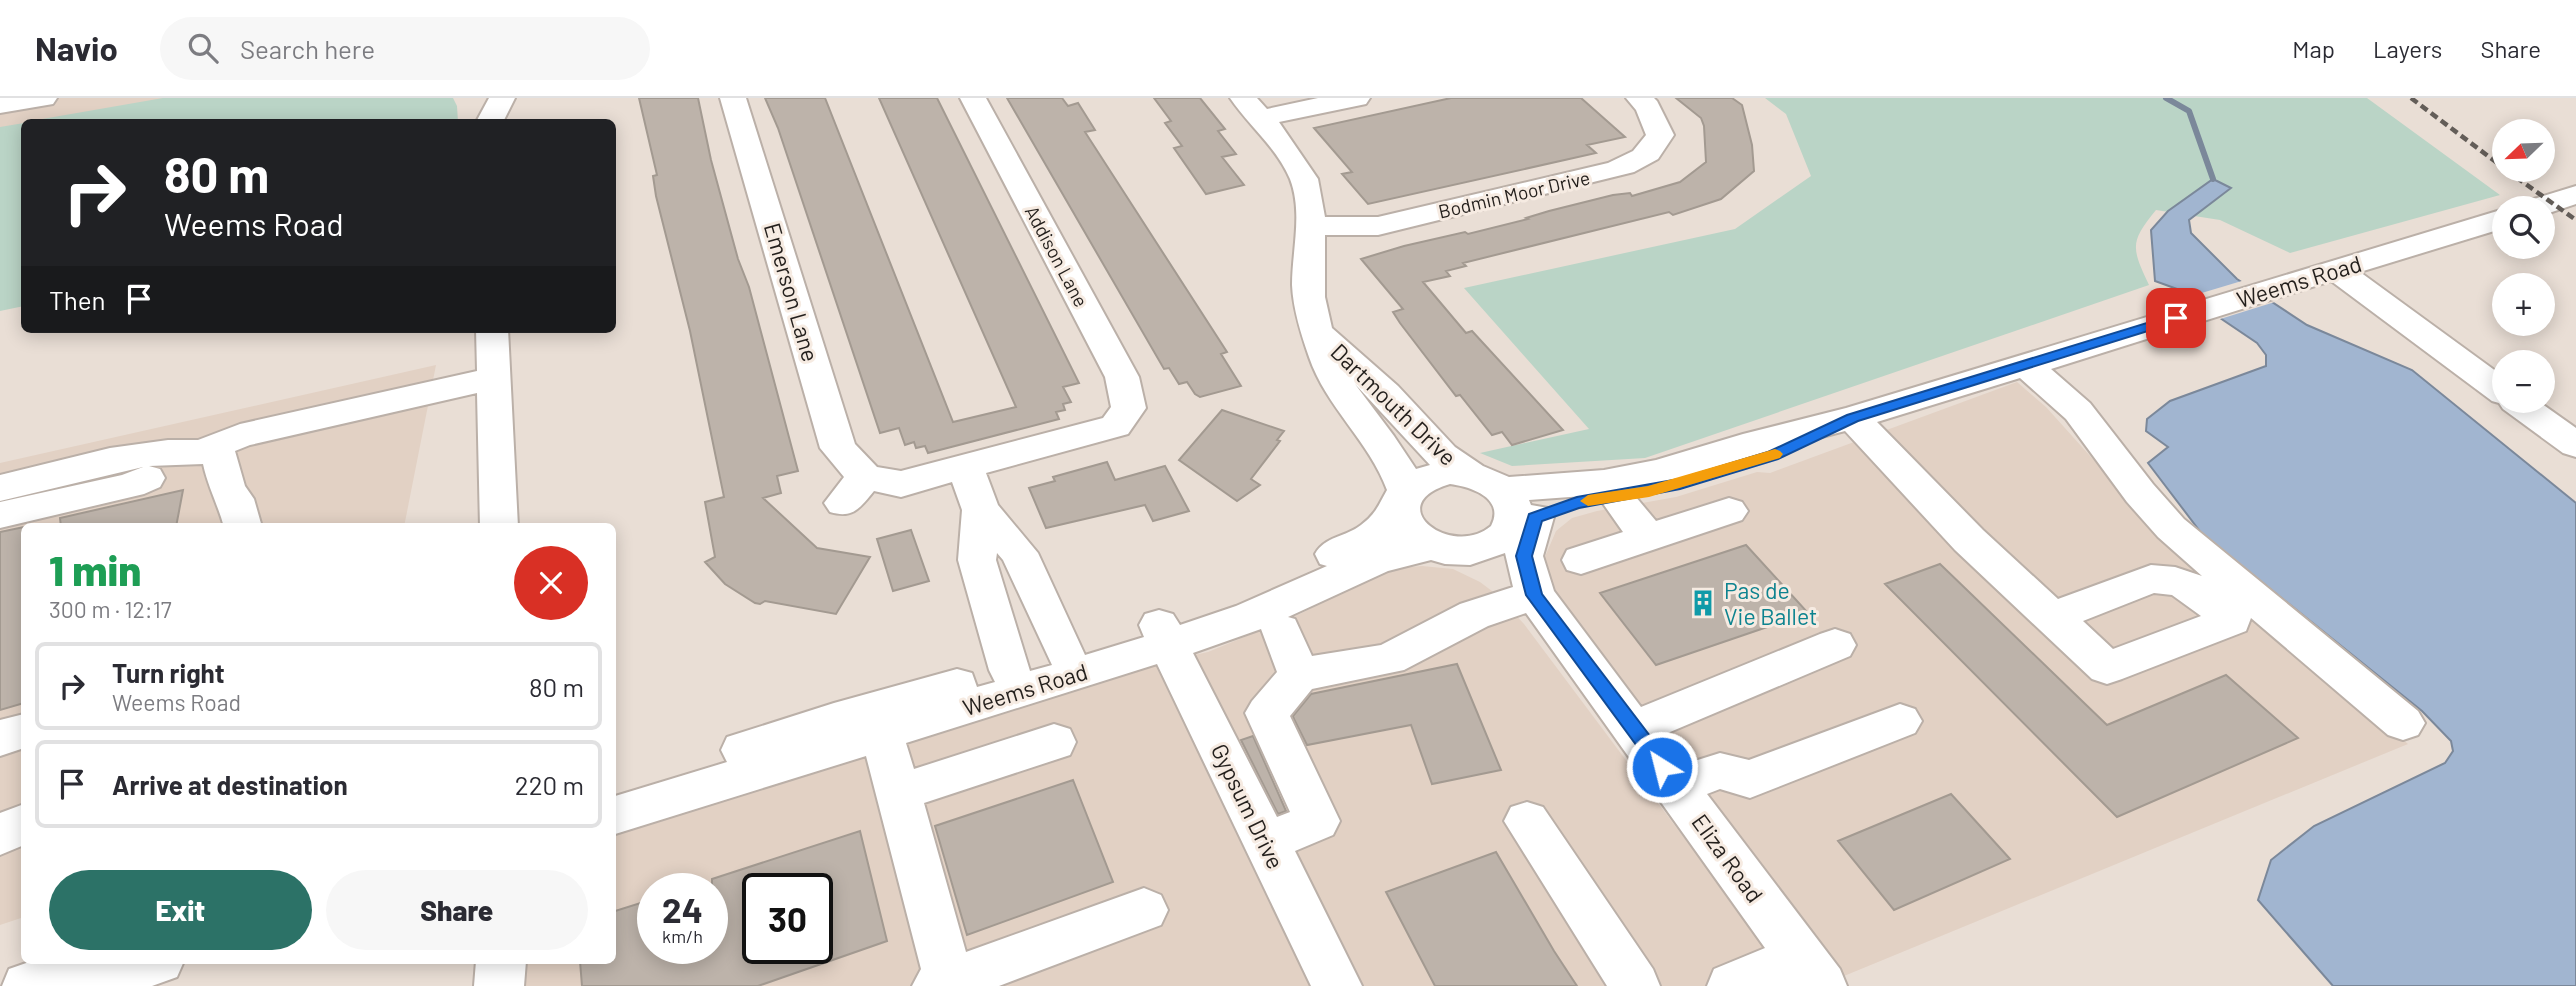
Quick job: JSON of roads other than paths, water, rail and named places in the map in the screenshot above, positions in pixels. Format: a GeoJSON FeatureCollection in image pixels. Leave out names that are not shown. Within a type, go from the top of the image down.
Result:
{"type":"FeatureCollection","features":[{"type":"Feature","properties":{"kind":"street"},"geometry":{"type":"LineString","coordinates":[[0,105],[44,98]]}},
{"type":"Feature","properties":{"kind":"street"},"geometry":{"type":"LineString","coordinates":[[492,119],[502,98]]}},
{"type":"Feature","properties":{"kind":"street","name":"Emerson Lane"},"geometry":{"type":"LineString","coordinates":[[733,98],[838,448],[854,490],[901,484],[965,467]]}},
{"type":"Feature","properties":{"kind":"street","name":"Addison Lane"},"geometry":{"type":"LineString","coordinates":[[965,467],[1139,418],[1129,408],[1122,376],[972,98]]}},
{"type":"Feature","properties":{"kind":"street"},"geometry":{"type":"LineString","coordinates":[[1251,108],[1357,98]]}},
{"type":"Feature","properties":{"kind":"street","name":"Bodmin Moor Drive"},"geometry":{"type":"LineString","coordinates":[[1309,226],[1378,226],[1617,169],[1641,160],[1655,148],[1660,135],[1648,107],[1639,98]]}},
{"type":"Feature","properties":{"kind":"street","name":"Dartmouth Drive"},"geometry":{"type":"LineString","coordinates":[[1251,108],[1287,151],[1305,181],[1309,226],[1308,299],[1332,374],[1390,453],[1403,499]]}},
{"type":"Feature","properties":{"kind":"street"},"geometry":{"type":"LineString","coordinates":[[2555,202],[2576,195]]}},
{"type":"Feature","properties":{"kind":"street","name":"Weems Road"},"geometry":{"type":"LineString","coordinates":[[1485,482],[1570,486],[1659,472],[1756,442],[1853,418],[2492,222]]}},
{"type":"Feature","properties":{"kind":"street"},"geometry":{"type":"LineString","coordinates":[[2336,270],[2492,384]]}},
{"type":"Feature","properties":{"kind":"street","name":"Dartmouth Drive"},"geometry":{"type":"LineString","coordinates":[[1320,332],[1386,394],[1442,456],[1485,482]]}},
{"type":"Feature","properties":{"kind":"street"},"geometry":{"type":"LineString","coordinates":[[492,333],[499,523]]}},
{"type":"Feature","properties":{"kind":"street"},"geometry":{"type":"LineString","coordinates":[[2026,365],[2078,411],[2140,493],[2171,528],[2403,723]]}},
{"type":"Feature","properties":{"kind":"street"},"geometry":{"type":"LineString","coordinates":[[0,515],[131,485],[188,452],[240,436],[494,377]]}},
{"type":"Feature","properties":{"kind":"street"},"geometry":{"type":"LineString","coordinates":[[2532,413],[2576,445]]}},
{"type":"Feature","properties":{"kind":"street"},"geometry":{"type":"LineString","coordinates":[[1853,418],[1969,540],[2052,617]]}},
{"type":"Feature","properties":{"kind":"street","name":"Weems Road"},"geometry":{"type":"LineString","coordinates":[[1523,523],[1577,503],[1680,484],[1773,455],[1853,418]]}},
{"type":"Feature","properties":{"kind":"street"},"geometry":{"type":"LineString","coordinates":[[0,488],[124,459],[188,452],[219,454],[227,489],[235,499],[242,523]]}},
{"type":"Feature","properties":{"kind":"street"},"geometry":{"type":"LineString","coordinates":[[965,467],[981,510],[1018,553],[1065,653]]}},
{"type":"Feature","properties":{"kind":"street"},"geometry":{"type":"LineString","coordinates":[[1450,472],[1485,482],[1511,502],[1515,515],[1523,523],[1502,540],[1486,548],[1468,552],[1440,548],[1416,538],[1405,527],[1403,499],[1416,481],[1450,472]]}},
{"type":"Feature","properties":{"kind":"street"},"geometry":{"type":"LineString","coordinates":[[1615,496],[1648,537]]}},
{"type":"Feature","properties":{"kind":"street","name":"Weems Road"},"geometry":{"type":"LineString","coordinates":[[616,815],[882,734],[1164,635],[1374,536],[1403,499]]}},
{"type":"Feature","properties":{"kind":"street"},"geometry":{"type":"LineString","coordinates":[[981,510],[977,560],[1010,670]]}},
{"type":"Feature","properties":{"kind":"street"},"geometry":{"type":"LineString","coordinates":[[1581,560],[1729,511]]}},
{"type":"Feature","properties":{"kind":"street","name":"Eliza Road"},"geometry":{"type":"LineString","coordinates":[[1523,523],[1524,556],[1535,595],[1811,971]]}},
{"type":"Feature","properties":{"kind":"street","name":"Weems Road"},"geometry":{"type":"LineString","coordinates":[[616,792],[844,716],[1065,653],[1250,617],[1376,560],[1440,548]]}},
{"type":"Feature","properties":{"kind":"street","name":"Eliza Road"},"geometry":{"type":"LineString","coordinates":[[1440,548],[1494,569],[1535,595]]}},
{"type":"Feature","properties":{"kind":"street"},"geometry":{"type":"LineString","coordinates":[[1266,842],[1317,821],[1267,713],[1299,675],[1389,659],[1474,615],[1535,595]]}},
{"type":"Feature","properties":{"kind":"street"},"geometry":{"type":"LineString","coordinates":[[1281,630],[1299,675]]}},
{"type":"Feature","properties":{"kind":"street","name":"Gypsum Drive"},"geometry":{"type":"LineString","coordinates":[[1164,635],[1337,986]]}},
{"type":"Feature","properties":{"kind":"street"},"geometry":{"type":"LineString","coordinates":[[1634,728],[1835,645]]}},
{"type":"Feature","properties":{"kind":"street"},"geometry":{"type":"LineString","coordinates":[[1676,786],[1720,771],[1750,779],[1900,721]]}},
{"type":"Feature","properties":{"kind":"street"},"geometry":{"type":"LineString","coordinates":[[0,738],[21,732]]}},
{"type":"Feature","properties":{"kind":"street"},"geometry":{"type":"LineString","coordinates":[[882,734],[946,984],[1144,910]]}},
{"type":"Feature","properties":{"kind":"street"},"geometry":{"type":"LineString","coordinates":[[898,793],[1054,742]]}},
{"type":"Feature","properties":{"kind":"street"},"geometry":{"type":"LineString","coordinates":[[1527,821],[1635,986]]}},
{"type":"Feature","properties":{"kind":"street"},"geometry":{"type":"LineString","coordinates":[[0,835],[21,824]]}},
{"type":"Feature","properties":{"kind":"street"},"geometry":{"type":"LineString","coordinates":[[27,986],[86,964]]}},
{"type":"Feature","properties":{"kind":"street"},"geometry":{"type":"LineString","coordinates":[[84,986],[150,964]]}},
{"type":"Feature","properties":{"kind":"street"},"geometry":{"type":"LineString","coordinates":[[499,986],[501,964]]}},
{"type":"Feature","properties":{"kind":"street"},"geometry":{"type":"LineString","coordinates":[[1732,986],[1811,971]]}},
{"type":"Feature","properties":{"kind":"water"},"geometry":{"type":"Polygon","coordinates":[[[2213,179],[2231,188],[2189,220],[2191,233],[2237,279],[2307,325],[2412,370],[2576,503],[2576,986],[2333,986],[2258,900],[2271,860],[2314,826],[2445,763],[2453,751],[2451,741],[2422,711],[2202,534],[2148,463],[2168,447],[2146,431],[2147,419],[2170,401],[2266,366],[2266,355],[2257,343],[2177,289],[2155,281],[2151,230],[2168,211],[2213,179]]]}},
{"type":"Feature","properties":{"kind":"waterway"},"geometry":{"type":"LineString","coordinates":[[2166,98],[2189,111],[2213,179]]}},
{"type":"Feature","properties":{"kind":"railway"},"geometry":{"type":"LineString","coordinates":[[2411,98],[2492,159]]}},
{"type":"Feature","properties":{"kind":"railway"},"geometry":{"type":"LineString","coordinates":[[2523,182],[2576,220]]}},
{"type":"Feature","properties":{"kind":"place","name":"Pas de Vie Ballet"},"geometry":{"type":"Point","coordinates":[1703,603]}}]}
